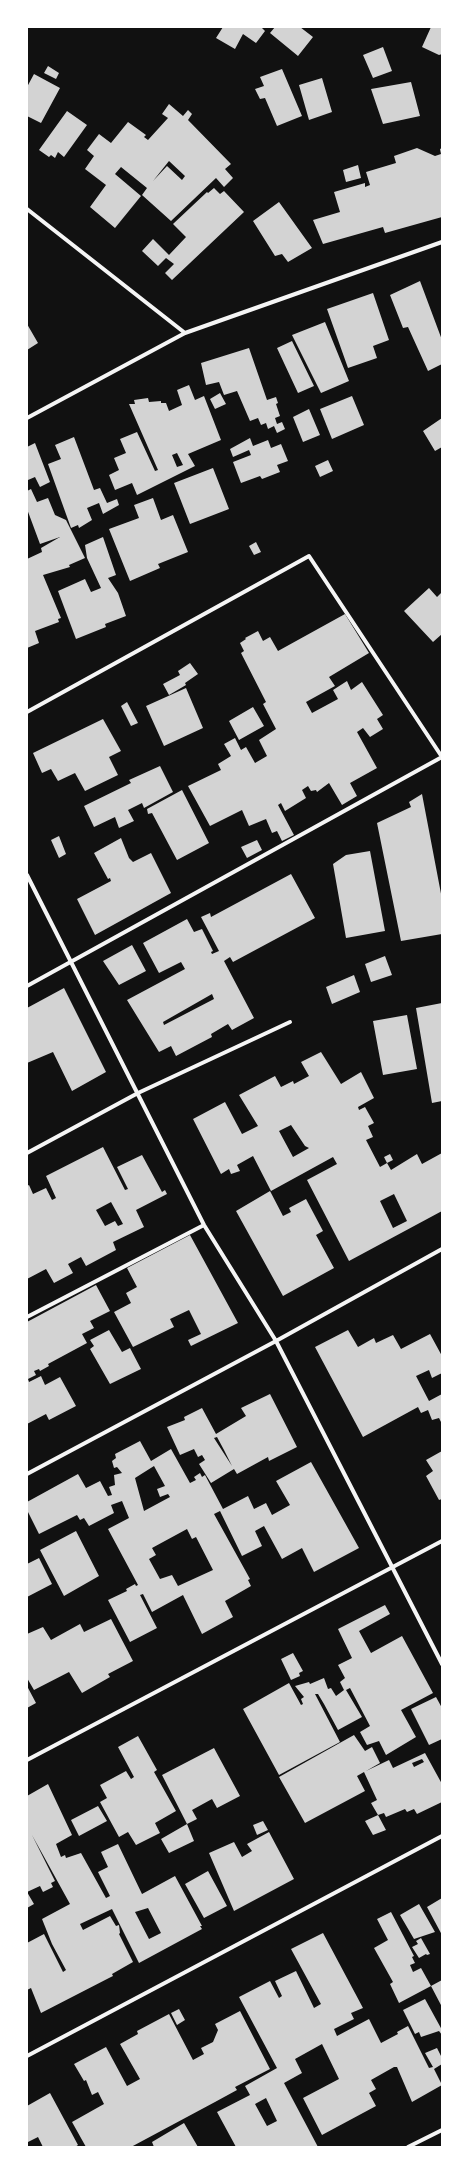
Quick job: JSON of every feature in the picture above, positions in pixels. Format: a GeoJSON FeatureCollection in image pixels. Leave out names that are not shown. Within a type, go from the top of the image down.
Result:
{"type":"FeatureCollection","features":[{"type":"Feature","properties":{"kind":"street"},"geometry":{"type":"LineString","coordinates":[[27,209],[185,333]]}},
{"type":"Feature","properties":{"kind":"street"},"geometry":{"type":"LineString","coordinates":[[27,418],[185,333],[442,242]]}},
{"type":"Feature","properties":{"kind":"street"},"geometry":{"type":"LineString","coordinates":[[27,712],[309,556],[442,757],[27,986]]}},
{"type":"Feature","properties":{"kind":"street"},"geometry":{"type":"LineString","coordinates":[[27,875],[204,1225],[276,1341],[442,1664]]}},
{"type":"Feature","properties":{"kind":"street"},"geometry":{"type":"LineString","coordinates":[[27,1153],[138,1093],[290,1022]]}},
{"type":"Feature","properties":{"kind":"street"},"geometry":{"type":"LineString","coordinates":[[27,1316],[204,1225]]}},
{"type":"Feature","properties":{"kind":"street"},"geometry":{"type":"LineString","coordinates":[[27,1474],[276,1341],[442,1249]]}},
{"type":"Feature","properties":{"kind":"street"},"geometry":{"type":"LineString","coordinates":[[27,1760],[442,1541]]}},
{"type":"Feature","properties":{"kind":"street"},"geometry":{"type":"LineString","coordinates":[[27,2056],[442,1836]]}},
{"type":"Feature","properties":{"kind":"street"},"geometry":{"type":"LineString","coordinates":[[408,2147],[442,2130]]}},
{"type":"Feature","properties":{"kind":"building"},"geometry":{"type":"Polygon","coordinates":[[[223,27],[261,27],[265,31],[256,43],[243,34],[235,49],[216,38],[223,27]]]}},
{"type":"Feature","properties":{"kind":"building"},"geometry":{"type":"Polygon","coordinates":[[[275,27],[300,27],[313,37],[298,56],[270,33],[275,27]]]}},
{"type":"Feature","properties":{"kind":"building"},"geometry":{"type":"Polygon","coordinates":[[[431,27],[442,27],[442,54],[439,55],[422,47],[431,27]]]}},
{"type":"Feature","properties":{"kind":"building"},"geometry":{"type":"Polygon","coordinates":[[[383,47],[392,71],[373,78],[363,55],[383,47]]]}},
{"type":"Feature","properties":{"kind":"building"},"geometry":{"type":"Polygon","coordinates":[[[48,66],[59,73],[56,79],[44,73],[48,66]]]}},
{"type":"Feature","properties":{"kind":"building"},"geometry":{"type":"Polygon","coordinates":[[[282,69],[302,116],[277,126],[265,98],[260,99],[255,89],[264,86],[260,77],[282,69]]]}},
{"type":"Feature","properties":{"kind":"building"},"geometry":{"type":"Polygon","coordinates":[[[34,74],[60,88],[41,123],[27,116],[27,87],[34,74]]]}},
{"type":"Feature","properties":{"kind":"building"},"geometry":{"type":"Polygon","coordinates":[[[322,78],[332,112],[309,120],[299,85],[322,78]]]}},
{"type":"Feature","properties":{"kind":"building"},"geometry":{"type":"Polygon","coordinates":[[[411,82],[420,116],[383,124],[371,89],[411,82]]]}},
{"type":"Feature","properties":{"kind":"building"},"geometry":{"type":"Polygon","coordinates":[[[169,104],[183,116],[188,110],[192,114],[188,120],[231,164],[225,169],[233,178],[224,187],[216,178],[171,221],[142,195],[147,188],[121,167],[115,174],[141,196],[115,228],[90,207],[106,185],[85,169],[94,156],[87,150],[99,134],[111,143],[128,122],[146,135],[144,137],[148,140],[168,118],[162,114],[169,104]],[[169,161],[153,181],[167,166],[182,180],[185,176],[169,161]]]}},
{"type":"Feature","properties":{"kind":"building"},"geometry":{"type":"Polygon","coordinates":[[[67,111],[87,125],[64,157],[58,152],[55,158],[51,155],[49,157],[39,150],[67,111]]]}},
{"type":"Feature","properties":{"kind":"building"},"geometry":{"type":"Polygon","coordinates":[[[417,148],[435,156],[441,154],[440,149],[442,148],[442,217],[385,233],[383,227],[323,244],[313,220],[340,212],[334,192],[365,183],[365,187],[370,185],[366,172],[396,163],[394,156],[417,148]]]}},
{"type":"Feature","properties":{"kind":"building"},"geometry":{"type":"Polygon","coordinates":[[[358,165],[361,178],[346,182],[343,170],[358,165]]]}},
{"type":"Feature","properties":{"kind":"building"},"geometry":{"type":"Polygon","coordinates":[[[214,188],[220,194],[224,191],[244,212],[172,280],[165,273],[174,264],[166,258],[158,266],[142,251],[153,239],[169,255],[186,237],[173,224],[207,192],[208,193],[214,188]]]}},
{"type":"Feature","properties":{"kind":"building"},"geometry":{"type":"Polygon","coordinates":[[[279,202],[312,248],[288,262],[282,254],[275,256],[253,221],[279,202]]]}},
{"type":"Feature","properties":{"kind":"building"},"geometry":{"type":"Polygon","coordinates":[[[420,281],[442,340],[442,364],[428,371],[408,327],[403,328],[390,295],[420,281]]]}},
{"type":"Feature","properties":{"kind":"building"},"geometry":{"type":"Polygon","coordinates":[[[373,293],[389,340],[373,346],[377,358],[348,368],[327,309],[373,293]]]}},
{"type":"Feature","properties":{"kind":"building"},"geometry":{"type":"Polygon","coordinates":[[[325,322],[349,381],[321,393],[292,335],[325,322]]]}},
{"type":"Feature","properties":{"kind":"building"},"geometry":{"type":"Polygon","coordinates":[[[27,324],[38,343],[27,350],[27,324]]]}},
{"type":"Feature","properties":{"kind":"building"},"geometry":{"type":"Polygon","coordinates":[[[292,341],[314,386],[298,393],[277,348],[292,341]]]}},
{"type":"Feature","properties":{"kind":"building"},"geometry":{"type":"Polygon","coordinates":[[[249,348],[267,400],[276,397],[278,403],[276,404],[280,416],[275,418],[277,424],[282,422],[285,429],[277,433],[274,426],[268,429],[266,423],[261,425],[258,418],[250,421],[237,391],[224,395],[219,382],[206,385],[201,363],[249,348]]]}},
{"type":"Feature","properties":{"kind":"building"},"geometry":{"type":"Polygon","coordinates":[[[189,385],[195,400],[204,396],[221,440],[188,454],[195,466],[137,495],[132,483],[115,490],[109,475],[119,470],[114,458],[126,453],[120,439],[137,432],[155,471],[158,470],[129,404],[135,404],[134,400],[148,398],[149,402],[161,401],[161,403],[166,403],[169,411],[182,405],[177,390],[189,385]],[[177,453],[172,455],[177,467],[183,465],[177,453]]]}},
{"type":"Feature","properties":{"kind":"building"},"geometry":{"type":"Polygon","coordinates":[[[220,393],[226,404],[215,409],[210,399],[220,393]]]}},
{"type":"Feature","properties":{"kind":"building"},"geometry":{"type":"Polygon","coordinates":[[[352,396],[364,425],[332,439],[320,409],[352,396]]]}},
{"type":"Feature","properties":{"kind":"building"},"geometry":{"type":"Polygon","coordinates":[[[309,409],[320,435],[303,442],[293,417],[309,409]]]}},
{"type":"Feature","properties":{"kind":"building"},"geometry":{"type":"Polygon","coordinates":[[[442,418],[442,447],[435,451],[423,431],[442,418]]]}},
{"type":"Feature","properties":{"kind":"building"},"geometry":{"type":"Polygon","coordinates":[[[74,437],[94,490],[100,488],[107,503],[117,499],[119,505],[103,514],[99,503],[87,508],[92,520],[79,528],[78,525],[71,528],[48,464],[61,459],[55,445],[74,437]]]}},
{"type":"Feature","properties":{"kind":"building"},"geometry":{"type":"Polygon","coordinates":[[[250,438],[253,446],[268,440],[271,448],[281,444],[288,461],[277,465],[280,472],[262,479],[260,476],[241,483],[233,462],[251,455],[249,450],[233,457],[230,449],[250,438]]]}},
{"type":"Feature","properties":{"kind":"building"},"geometry":{"type":"Polygon","coordinates":[[[35,443],[50,482],[40,487],[35,477],[28,480],[27,478],[27,447],[35,443]]]}},
{"type":"Feature","properties":{"kind":"building"},"geometry":{"type":"Polygon","coordinates":[[[328,460],[333,471],[320,477],[315,466],[328,460]]]}},
{"type":"Feature","properties":{"kind":"building"},"geometry":{"type":"Polygon","coordinates":[[[213,468],[229,509],[190,524],[174,483],[213,468]]]}},
{"type":"Feature","properties":{"kind":"building"},"geometry":{"type":"Polygon","coordinates":[[[31,489],[37,502],[48,498],[55,515],[66,520],[85,558],[69,565],[70,567],[43,575],[61,618],[58,619],[59,622],[35,631],[39,643],[27,648],[27,559],[42,552],[41,548],[60,537],[40,544],[27,509],[27,491],[31,489]]]}},
{"type":"Feature","properties":{"kind":"building"},"geometry":{"type":"Polygon","coordinates":[[[153,498],[161,520],[173,515],[188,552],[158,564],[160,568],[130,581],[109,529],[139,518],[134,505],[153,498]]]}},
{"type":"Feature","properties":{"kind":"building"},"geometry":{"type":"Polygon","coordinates":[[[103,537],[116,575],[108,578],[118,593],[126,616],[105,624],[106,627],[76,639],[58,591],[85,579],[91,592],[101,588],[87,558],[85,545],[103,537]]]}},
{"type":"Feature","properties":{"kind":"building"},"geometry":{"type":"Polygon","coordinates":[[[256,542],[261,552],[254,555],[249,546],[256,542]]]}},
{"type":"Feature","properties":{"kind":"building"},"geometry":{"type":"Polygon","coordinates":[[[429,588],[437,597],[442,592],[442,634],[433,642],[404,611],[429,588]]]}},
{"type":"Feature","properties":{"kind":"building"},"geometry":{"type":"Polygon","coordinates":[[[345,614],[369,653],[329,677],[335,686],[306,702],[312,713],[338,699],[333,690],[347,681],[351,690],[362,682],[383,715],[377,719],[383,729],[370,737],[363,728],[357,732],[377,768],[350,783],[357,796],[342,805],[329,783],[317,792],[316,790],[311,791],[308,786],[302,790],[306,798],[285,811],[281,803],[278,805],[294,835],[282,841],[277,831],[272,833],[266,819],[249,826],[242,810],[210,826],[188,786],[221,770],[218,764],[231,756],[224,744],[235,738],[241,750],[246,747],[255,763],[267,756],[259,740],[276,729],[263,704],[266,702],[241,653],[244,651],[240,643],[246,639],[245,638],[258,631],[263,641],[270,637],[278,651],[345,614]]]}},
{"type":"Feature","properties":{"kind":"building"},"geometry":{"type":"Polygon","coordinates":[[[190,663],[198,674],[185,683],[186,685],[169,695],[163,684],[180,675],[178,671],[190,663]]]}},
{"type":"Feature","properties":{"kind":"building"},"geometry":{"type":"Polygon","coordinates":[[[186,688],[203,728],[164,746],[146,706],[186,688]]]}},
{"type":"Feature","properties":{"kind":"building"},"geometry":{"type":"Polygon","coordinates":[[[127,702],[138,723],[131,726],[121,706],[127,702]]]}},
{"type":"Feature","properties":{"kind":"building"},"geometry":{"type":"Polygon","coordinates":[[[253,707],[264,726],[239,740],[229,721],[253,707]]]}},
{"type":"Feature","properties":{"kind":"building"},"geometry":{"type":"Polygon","coordinates":[[[103,719],[121,751],[109,757],[118,775],[85,791],[75,773],[58,781],[51,769],[42,773],[33,753],[103,719]]]}},
{"type":"Feature","properties":{"kind":"building"},"geometry":{"type":"Polygon","coordinates":[[[160,766],[173,792],[144,808],[142,803],[128,810],[134,821],[119,828],[115,817],[94,827],[84,806],[131,783],[129,780],[160,766]]]}},
{"type":"Feature","properties":{"kind":"building"},"geometry":{"type":"Polygon","coordinates":[[[182,790],[209,843],[177,860],[152,813],[148,814],[147,809],[182,790]]]}},
{"type":"Feature","properties":{"kind":"building"},"geometry":{"type":"Polygon","coordinates":[[[422,794],[442,899],[442,934],[401,941],[377,823],[411,807],[409,802],[422,794]]]}},
{"type":"Feature","properties":{"kind":"building"},"geometry":{"type":"Polygon","coordinates":[[[59,836],[66,854],[59,858],[51,840],[59,836]]]}},
{"type":"Feature","properties":{"kind":"building"},"geometry":{"type":"Polygon","coordinates":[[[121,838],[129,858],[133,862],[151,853],[171,893],[95,935],[77,899],[111,881],[110,878],[108,879],[94,853],[121,838]]]}},
{"type":"Feature","properties":{"kind":"building"},"geometry":{"type":"Polygon","coordinates":[[[257,840],[262,850],[247,858],[241,847],[257,840]]]}},
{"type":"Feature","properties":{"kind":"building"},"geometry":{"type":"Polygon","coordinates":[[[370,851],[385,931],[346,938],[333,864],[346,855],[370,851]]]}},
{"type":"Feature","properties":{"kind":"building"},"geometry":{"type":"Polygon","coordinates":[[[291,874],[315,918],[233,962],[230,957],[224,961],[254,1018],[232,1030],[228,1024],[211,1034],[212,1037],[176,1056],[171,1046],[159,1052],[127,1000],[185,969],[181,962],[159,973],[143,943],[187,919],[194,932],[202,929],[213,951],[211,952],[212,954],[219,951],[201,917],[210,913],[211,917],[291,874]],[[212,994],[163,1022],[164,1025],[214,999],[212,994]]]}},
{"type":"Feature","properties":{"kind":"building"},"geometry":{"type":"Polygon","coordinates":[[[132,945],[146,971],[119,985],[103,961],[132,945]]]}},
{"type":"Feature","properties":{"kind":"building"},"geometry":{"type":"Polygon","coordinates":[[[385,956],[392,975],[371,982],[365,964],[385,956]]]}},
{"type":"Feature","properties":{"kind":"building"},"geometry":{"type":"Polygon","coordinates":[[[354,975],[360,992],[332,1004],[326,987],[354,975]]]}},
{"type":"Feature","properties":{"kind":"building"},"geometry":{"type":"Polygon","coordinates":[[[64,988],[106,1072],[72,1091],[53,1052],[27,1063],[27,1008],[64,988]]]}},
{"type":"Feature","properties":{"kind":"building"},"geometry":{"type":"Polygon","coordinates":[[[442,1003],[442,1101],[432,1103],[416,1008],[442,1003]]]}},
{"type":"Feature","properties":{"kind":"building"},"geometry":{"type":"Polygon","coordinates":[[[407,1015],[417,1069],[383,1075],[373,1021],[407,1015]]]}},
{"type":"Feature","properties":{"kind":"building"},"geometry":{"type":"Polygon","coordinates":[[[321,1052],[341,1084],[361,1072],[374,1098],[358,1107],[359,1110],[365,1107],[374,1123],[368,1126],[373,1137],[366,1140],[380,1167],[387,1163],[391,1170],[417,1154],[422,1164],[442,1153],[442,1211],[349,1261],[307,1180],[337,1164],[333,1157],[271,1191],[253,1156],[237,1165],[240,1171],[231,1174],[229,1169],[221,1174],[193,1119],[225,1102],[242,1134],[258,1126],[239,1095],[275,1076],[281,1087],[293,1081],[294,1084],[309,1076],[301,1062],[321,1052]],[[291,1125],[279,1131],[293,1157],[309,1148],[305,1146],[291,1125]],[[394,1194],[380,1201],[393,1228],[407,1221],[394,1194]]]}},
{"type":"Feature","properties":{"kind":"building"},"geometry":{"type":"Polygon","coordinates":[[[103,1147],[125,1190],[128,1189],[117,1167],[142,1155],[162,1192],[165,1190],[167,1194],[136,1210],[144,1227],[113,1242],[116,1250],[86,1266],[81,1257],[68,1264],[73,1273],[54,1283],[46,1269],[27,1279],[27,1186],[29,1185],[33,1194],[46,1188],[52,1200],[56,1198],[46,1176],[103,1147]],[[111,1202],[96,1210],[105,1226],[115,1221],[118,1226],[123,1224],[111,1202]]]}},
{"type":"Feature","properties":{"kind":"building"},"geometry":{"type":"Polygon","coordinates":[[[390,1154],[393,1160],[387,1163],[384,1157],[390,1154]]]}},
{"type":"Feature","properties":{"kind":"building"},"geometry":{"type":"Polygon","coordinates":[[[270,1191],[283,1216],[291,1212],[289,1208],[306,1199],[323,1231],[316,1235],[334,1268],[283,1296],[236,1211],[270,1191]]]}},
{"type":"Feature","properties":{"kind":"building"},"geometry":{"type":"Polygon","coordinates":[[[190,1235],[238,1323],[191,1346],[188,1340],[201,1334],[189,1310],[170,1319],[174,1327],[133,1347],[114,1312],[131,1303],[126,1293],[137,1287],[127,1268],[190,1235]]]}},
{"type":"Feature","properties":{"kind":"building"},"geometry":{"type":"Polygon","coordinates":[[[96,1285],[110,1311],[90,1321],[94,1328],[82,1334],[87,1343],[48,1364],[49,1366],[40,1371],[39,1369],[34,1371],[36,1375],[28,1379],[29,1382],[41,1376],[45,1385],[60,1377],[76,1406],[49,1420],[46,1414],[27,1424],[27,1322],[96,1285]]]}},
{"type":"Feature","properties":{"kind":"building"},"geometry":{"type":"Polygon","coordinates":[[[109,1330],[122,1352],[130,1348],[141,1369],[110,1384],[90,1349],[94,1346],[90,1340],[109,1330]]]}},
{"type":"Feature","properties":{"kind":"building"},"geometry":{"type":"Polygon","coordinates":[[[348,1330],[358,1347],[374,1338],[376,1343],[393,1335],[401,1349],[430,1334],[442,1356],[442,1373],[432,1378],[429,1370],[416,1376],[429,1401],[442,1394],[442,1424],[439,1418],[432,1420],[428,1410],[421,1413],[418,1407],[363,1437],[315,1347],[348,1330]]]}},
{"type":"Feature","properties":{"kind":"building"},"geometry":{"type":"Polygon","coordinates":[[[270,1394],[297,1447],[269,1461],[268,1457],[237,1474],[234,1469],[211,1483],[199,1464],[205,1460],[202,1455],[198,1457],[194,1449],[180,1455],[167,1427],[185,1420],[184,1417],[202,1408],[216,1434],[246,1416],[241,1408],[270,1394]],[[217,1437],[214,1438],[232,1466],[217,1437]]]}},
{"type":"Feature","properties":{"kind":"building"},"geometry":{"type":"Polygon","coordinates":[[[140,1441],[151,1461],[171,1449],[190,1483],[196,1480],[194,1477],[200,1473],[202,1477],[205,1475],[223,1509],[248,1496],[254,1509],[266,1503],[272,1515],[290,1505],[276,1481],[311,1462],[359,1548],[314,1572],[302,1548],[282,1559],[264,1526],[255,1531],[262,1546],[242,1556],[220,1511],[214,1514],[250,1579],[248,1580],[251,1586],[225,1601],[233,1617],[202,1634],[183,1595],[152,1612],[143,1594],[140,1595],[157,1628],[130,1642],[108,1600],[127,1591],[126,1589],[135,1584],[136,1586],[138,1585],[108,1529],[129,1518],[122,1501],[111,1505],[114,1513],[89,1526],[84,1518],[80,1520],[77,1515],[39,1534],[27,1510],[27,1502],[78,1474],[86,1488],[100,1481],[108,1496],[112,1495],[109,1487],[115,1485],[114,1475],[122,1473],[117,1467],[114,1468],[112,1461],[116,1458],[115,1454],[140,1441]],[[154,1466],[135,1478],[144,1511],[170,1497],[168,1494],[160,1497],[157,1489],[165,1486],[154,1466]],[[187,1529],[152,1548],[156,1555],[149,1559],[160,1579],[172,1575],[178,1586],[213,1570],[196,1537],[192,1539],[187,1529]]]}},
{"type":"Feature","properties":{"kind":"building"},"geometry":{"type":"Polygon","coordinates":[[[442,1451],[442,1499],[439,1500],[426,1476],[433,1471],[426,1460],[442,1451]]]}},
{"type":"Feature","properties":{"kind":"building"},"geometry":{"type":"Polygon","coordinates":[[[76,1531],[99,1576],[64,1596],[40,1550],[76,1531]]]}},
{"type":"Feature","properties":{"kind":"building"},"geometry":{"type":"Polygon","coordinates":[[[39,1558],[52,1584],[27,1597],[27,1564],[39,1558]]]}},
{"type":"Feature","properties":{"kind":"building"},"geometry":{"type":"Polygon","coordinates":[[[385,1605],[390,1614],[359,1631],[371,1653],[402,1636],[433,1693],[401,1710],[416,1737],[386,1755],[379,1741],[367,1745],[360,1732],[370,1726],[350,1688],[346,1690],[362,1717],[338,1730],[318,1694],[315,1694],[340,1742],[279,1775],[243,1709],[289,1683],[301,1705],[303,1704],[301,1699],[304,1697],[295,1686],[309,1682],[310,1684],[324,1678],[328,1689],[331,1688],[336,1696],[344,1690],[340,1682],[345,1678],[338,1665],[352,1658],[338,1629],[385,1605]]]}},
{"type":"Feature","properties":{"kind":"building"},"geometry":{"type":"Polygon","coordinates":[[[111,1619],[133,1661],[108,1674],[110,1677],[82,1693],[69,1672],[34,1690],[27,1678],[27,1634],[43,1627],[51,1640],[80,1624],[84,1632],[111,1619]]]}},
{"type":"Feature","properties":{"kind":"building"},"geometry":{"type":"Polygon","coordinates":[[[293,1653],[303,1671],[299,1673],[300,1676],[291,1680],[281,1659],[293,1653]]]}},
{"type":"Feature","properties":{"kind":"building"},"geometry":{"type":"Polygon","coordinates":[[[27,1686],[36,1703],[27,1708],[27,1686]]]}},
{"type":"Feature","properties":{"kind":"building"},"geometry":{"type":"Polygon","coordinates":[[[436,1697],[442,1708],[442,1739],[429,1745],[411,1709],[436,1697]]]}},
{"type":"Feature","properties":{"kind":"building"},"geometry":{"type":"Polygon","coordinates":[[[354,1735],[365,1751],[372,1747],[380,1763],[366,1771],[389,1760],[393,1768],[425,1753],[442,1784],[442,1802],[417,1814],[414,1809],[407,1812],[405,1809],[386,1817],[384,1813],[378,1815],[371,1803],[377,1800],[364,1772],[357,1776],[365,1791],[305,1823],[279,1777],[354,1735]],[[422,1759],[412,1763],[414,1767],[424,1762],[422,1759]]]}},
{"type":"Feature","properties":{"kind":"building"},"geometry":{"type":"Polygon","coordinates":[[[138,1736],[157,1770],[154,1772],[176,1811],[155,1823],[160,1833],[136,1845],[128,1832],[119,1837],[100,1802],[107,1798],[100,1785],[126,1771],[131,1779],[134,1777],[118,1747],[138,1736]]]}},
{"type":"Feature","properties":{"kind":"building"},"geometry":{"type":"Polygon","coordinates":[[[214,1748],[240,1796],[217,1808],[212,1799],[192,1810],[197,1819],[187,1824],[162,1775],[214,1748]]]}},
{"type":"Feature","properties":{"kind":"building"},"geometry":{"type":"Polygon","coordinates":[[[48,1784],[72,1835],[56,1844],[61,1857],[65,1855],[66,1858],[81,1853],[106,1898],[110,1896],[98,1872],[108,1867],[101,1852],[118,1844],[142,1894],[175,1876],[202,1926],[200,1926],[202,1929],[139,1963],[112,1909],[80,1924],[83,1930],[110,1916],[116,1926],[119,1925],[119,1934],[133,1962],[112,1974],[113,1976],[41,2013],[31,1988],[27,1990],[27,1943],[44,1934],[63,1972],[66,1970],[52,1944],[42,1919],[70,1904],[32,1835],[55,1881],[51,1883],[53,1887],[43,1892],[40,1886],[27,1892],[27,1796],[48,1784]],[[148,1908],[135,1912],[149,1939],[161,1933],[148,1908]]]}},
{"type":"Feature","properties":{"kind":"building"},"geometry":{"type":"Polygon","coordinates":[[[98,1806],[107,1821],[79,1836],[71,1820],[98,1806]]]}},
{"type":"Feature","properties":{"kind":"building"},"geometry":{"type":"Polygon","coordinates":[[[378,1815],[386,1830],[373,1835],[365,1821],[378,1815]]]}},
{"type":"Feature","properties":{"kind":"building"},"geometry":{"type":"Polygon","coordinates":[[[263,1821],[268,1830],[257,1835],[253,1825],[263,1821]]]}},
{"type":"Feature","properties":{"kind":"building"},"geometry":{"type":"Polygon","coordinates":[[[187,1824],[194,1841],[169,1853],[161,1839],[187,1824]]]}},
{"type":"Feature","properties":{"kind":"building"},"geometry":{"type":"Polygon","coordinates":[[[269,1832],[294,1879],[234,1911],[209,1853],[234,1842],[242,1857],[252,1851],[247,1844],[269,1832]]]}},
{"type":"Feature","properties":{"kind":"building"},"geometry":{"type":"Polygon","coordinates":[[[208,1871],[227,1906],[204,1918],[185,1884],[208,1871]]]}},
{"type":"Feature","properties":{"kind":"building"},"geometry":{"type":"Polygon","coordinates":[[[27,1892],[34,1904],[27,1908],[27,1892]]]}},
{"type":"Feature","properties":{"kind":"building"},"geometry":{"type":"Polygon","coordinates":[[[442,1898],[442,1935],[427,1907],[442,1898]]]}},
{"type":"Feature","properties":{"kind":"building"},"geometry":{"type":"Polygon","coordinates":[[[419,1904],[435,1932],[414,1939],[400,1915],[419,1904]]]}},
{"type":"Feature","properties":{"kind":"building"},"geometry":{"type":"Polygon","coordinates":[[[391,1912],[414,1956],[412,1957],[415,1963],[410,1965],[413,1972],[421,1968],[431,1986],[399,2003],[390,1984],[393,1982],[374,1948],[388,1940],[377,1919],[391,1912]]]}},
{"type":"Feature","properties":{"kind":"building"},"geometry":{"type":"Polygon","coordinates":[[[323,1933],[363,2008],[351,2013],[354,2019],[334,2029],[337,2036],[369,2019],[381,2043],[398,2034],[397,2032],[408,2026],[429,2068],[433,2067],[425,2053],[437,2048],[442,2058],[442,2064],[434,2069],[442,2085],[412,2102],[397,2067],[394,2067],[371,2080],[376,2089],[369,2093],[376,2106],[322,2135],[303,2098],[339,2079],[322,2044],[295,2059],[302,2073],[284,2083],[318,2147],[236,2147],[217,2112],[250,2095],[245,2086],[277,2068],[239,1997],[270,1981],[279,1998],[282,1996],[275,1981],[296,1971],[314,2008],[321,2004],[291,1949],[323,1933]],[[266,2098],[255,2104],[267,2126],[277,2121],[266,2098]]]}},
{"type":"Feature","properties":{"kind":"building"},"geometry":{"type":"Polygon","coordinates":[[[421,1938],[430,1954],[426,1954],[419,1958],[412,1947],[418,1944],[416,1941],[421,1938]]]}},
{"type":"Feature","properties":{"kind":"building"},"geometry":{"type":"Polygon","coordinates":[[[442,1980],[442,2007],[431,1986],[442,1980]]]}},
{"type":"Feature","properties":{"kind":"building"},"geometry":{"type":"Polygon","coordinates":[[[425,1999],[442,2030],[442,2035],[439,2031],[421,2037],[419,2032],[415,2034],[403,2010],[425,1999]]]}},
{"type":"Feature","properties":{"kind":"building"},"geometry":{"type":"Polygon","coordinates":[[[179,2009],[185,2020],[177,2025],[171,2013],[179,2009]]]}},
{"type":"Feature","properties":{"kind":"building"},"geometry":{"type":"Polygon","coordinates":[[[240,2011],[270,2069],[235,2087],[237,2090],[131,2147],[86,2147],[72,2122],[104,2104],[98,2092],[92,2095],[86,2080],[84,2081],[74,2064],[106,2047],[127,2086],[140,2079],[120,2044],[138,2034],[137,2031],[169,2014],[193,2060],[204,2054],[201,2048],[213,2042],[218,2030],[215,2024],[240,2011]]]}},
{"type":"Feature","properties":{"kind":"building"},"geometry":{"type":"Polygon","coordinates":[[[50,2093],[78,2145],[75,2147],[43,2147],[38,2137],[28,2142],[27,2140],[27,2106],[50,2093]]]}},
{"type":"Feature","properties":{"kind":"building"},"geometry":{"type":"Polygon","coordinates":[[[184,2123],[198,2147],[154,2147],[152,2142],[184,2123]]]}}]}
